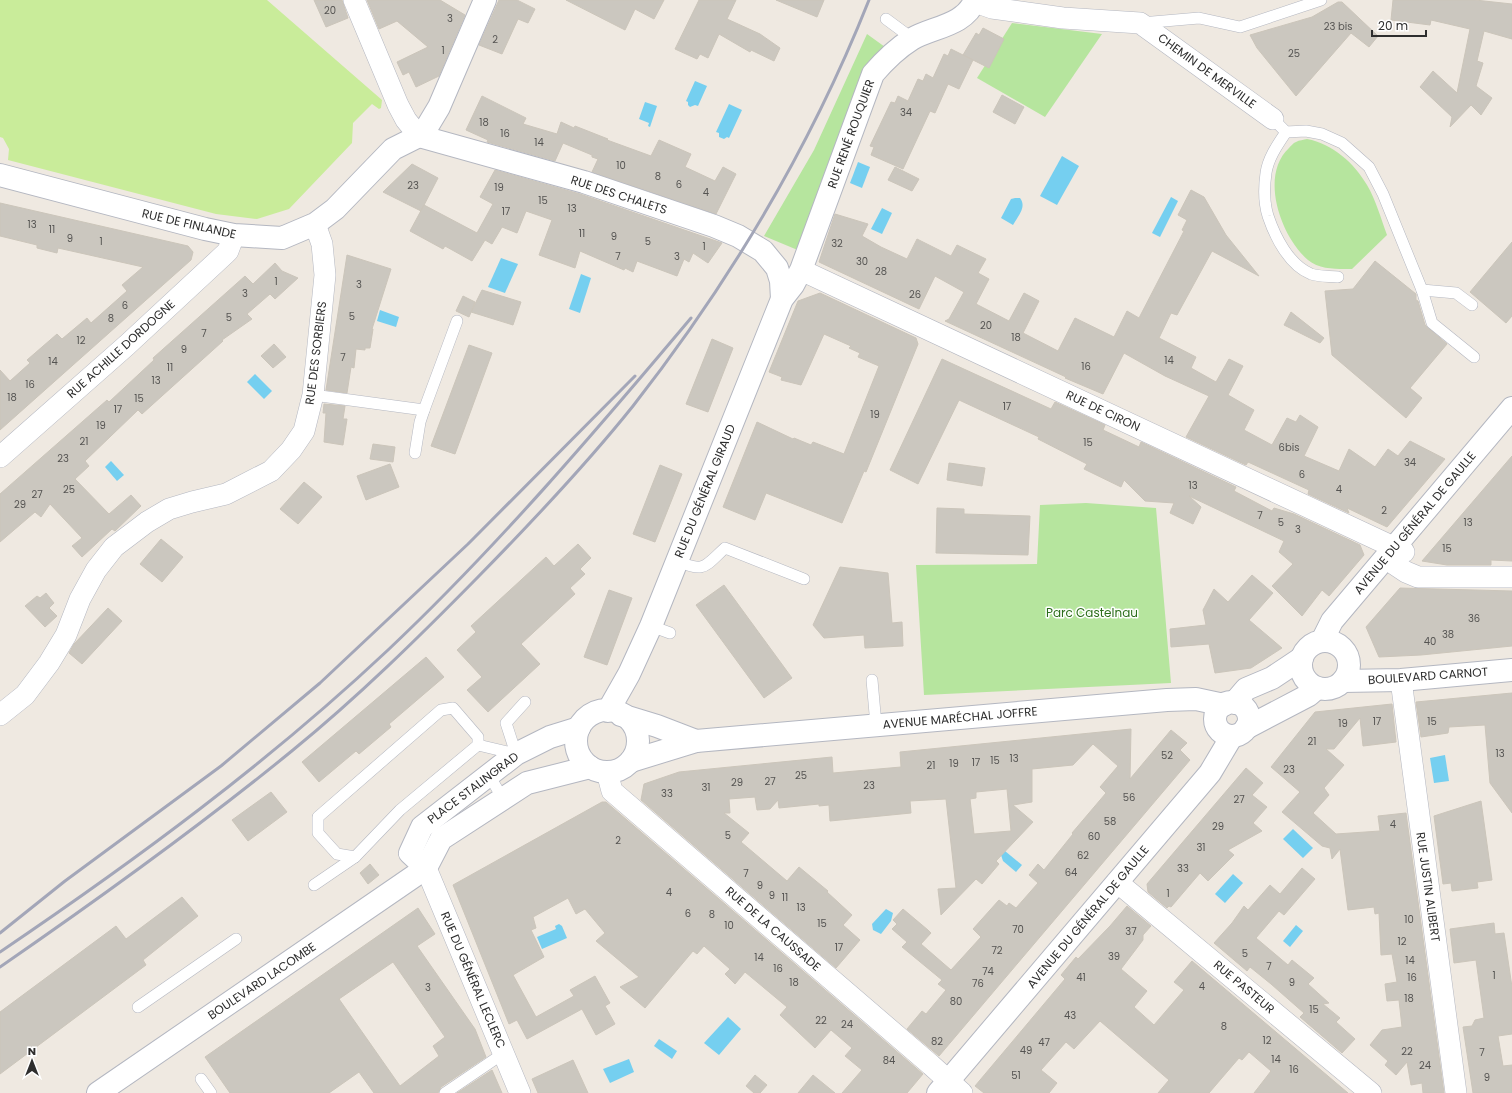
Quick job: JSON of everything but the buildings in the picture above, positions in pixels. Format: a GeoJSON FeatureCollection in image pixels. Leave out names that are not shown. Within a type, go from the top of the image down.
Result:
{"type":"FeatureCollection","features":[{"type":"Feature","properties":{"kind":"main road"},"geometry":{"type":"LineString","coordinates":[[419,136],[427,127],[439,107],[485,0]]}},
{"type":"Feature","properties":{"kind":"main road","name":"RUE RENÉ ROUQUIER"},"geometry":{"type":"LineString","coordinates":[[801,270],[873,74],[890,54],[913,39],[955,22],[968,12],[975,1]]}},
{"type":"Feature","properties":{"kind":"main road","name":"RUE DE FINLANDE"},"geometry":{"type":"LineString","coordinates":[[0,175],[205,230],[234,235],[282,238],[316,224],[335,209],[393,149],[419,136]]}},
{"type":"Feature","properties":{"kind":"main road","name":"RUE DES CHALETS"},"geometry":{"type":"LineString","coordinates":[[419,136],[584,182],[707,223],[738,236],[763,251],[777,268],[781,281],[782,299]]}},
{"type":"Feature","properties":{"kind":"main road","name":"RUE DU GÉNÉRAL GIRAUD"},"geometry":{"type":"LineString","coordinates":[[615,713],[629,674],[660,629],[677,561],[782,299],[793,285],[801,270]]}},
{"type":"Feature","properties":{"kind":"main road","name":"AVENUE DU GÉNÉRAL DE GAULLE"},"geometry":{"type":"LineString","coordinates":[[1397,555],[1405,533],[1512,408]]}},
{"type":"Feature","properties":{"kind":"main road","name":"AVENUE DU GÉNÉRAL DE GAULLE"},"geometry":{"type":"LineString","coordinates":[[1397,555],[1512,424]]}},
{"type":"Feature","properties":{"kind":"main road"},"geometry":{"type":"LineString","coordinates":[[1330,642],[1350,619],[1397,555]]}},
{"type":"Feature","properties":{"kind":"main road"},"geometry":{"type":"LineString","coordinates":[[1302,658],[1302,673],[1311,685],[1317,688],[1332,688],[1343,681],[1348,675],[1350,668],[1349,661],[1343,648],[1330,642],[1309,646],[1302,658],[1272,678],[1246,688],[1229,704],[1216,713],[1216,724],[1222,733],[1239,732],[1309,695],[1317,688]]}},
{"type":"Feature","properties":{"kind":"main road","name":"BOULEVARD CARNOT"},"geometry":{"type":"LineString","coordinates":[[1343,681],[1401,680],[1512,670]]}},
{"type":"Feature","properties":{"kind":"main road","name":"AVENUE MARÉCHAL JOFFRE"},"geometry":{"type":"LineString","coordinates":[[696,741],[1167,700],[1196,699],[1229,704]]}},
{"type":"Feature","properties":{"kind":"main road"},"geometry":{"type":"LineString","coordinates":[[615,713],[629,720],[634,727],[637,736],[635,753],[631,761],[624,767],[615,771],[598,770],[583,761],[578,754],[576,741],[579,728],[584,721],[591,715],[599,712],[615,713],[658,726],[696,741]]}},
{"type":"Feature","properties":{"kind":"main road","name":"PLACE STALINGRAD"},"geometry":{"type":"LineString","coordinates":[[579,728],[550,737],[516,754],[422,827],[410,853],[426,868],[441,839],[527,783],[598,770]]}},
{"type":"Feature","properties":{"kind":"main road","name":"AVENUE DU GÉNÉRAL DE GAULLE"},"geometry":{"type":"LineString","coordinates":[[950,1089],[1117,882],[1210,773],[1239,732]]}},
{"type":"Feature","properties":{"kind":"main road"},"geometry":{"type":"LineString","coordinates":[[631,761],[696,741]]}},
{"type":"Feature","properties":{"kind":"main road","name":"BOULEVARD LACOMBE"},"geometry":{"type":"LineString","coordinates":[[98,1093],[426,868]]}},
{"type":"Feature","properties":{"kind":"street"},"geometry":{"type":"LineString","coordinates":[[354,0],[398,105],[406,120],[419,136]]}},
{"type":"Feature","properties":{"kind":"street","name":"CHEMIN DE MERVILLE"},"geometry":{"type":"LineString","coordinates":[[975,1],[992,8],[1063,18],[1140,23],[1279,126]]}},
{"type":"Feature","properties":{"kind":"street","name":"RUE DES SORBIERS"},"geometry":{"type":"LineString","coordinates":[[0,715],[25,695],[49,663],[66,635],[80,599],[96,570],[114,547],[146,522],[170,509],[226,494],[271,471],[291,450],[304,431],[313,395],[325,275],[322,244],[316,224]]}},
{"type":"Feature","properties":{"kind":"street","name":"RUE ACHILLE DORDOGNE"},"geometry":{"type":"LineString","coordinates":[[0,457],[127,345],[219,260],[228,251],[234,235]]}},
{"type":"Feature","properties":{"kind":"street","name":"RUE DE CIRON"},"geometry":{"type":"LineString","coordinates":[[801,270],[1397,555],[1406,572],[1418,577],[1512,577]]}},
{"type":"Feature","properties":{"kind":"street","name":"RUE JUSTIN ALIBERT"},"geometry":{"type":"LineString","coordinates":[[1401,680],[1456,1093]]}},
{"type":"Feature","properties":{"kind":"street","name":"RUE DE LA CAUSSADE"},"geometry":{"type":"LineString","coordinates":[[598,770],[612,791],[950,1089]]}},
{"type":"Feature","properties":{"kind":"street","name":"RUE DU GÉNÉRAL LECLERC"},"geometry":{"type":"LineString","coordinates":[[426,868],[520,1093]]}},
{"type":"Feature","properties":{"kind":"street","name":"RUE PASTEUR"},"geometry":{"type":"LineString","coordinates":[[1117,882],[1371,1093]]}},
{"type":"Feature","properties":{"kind":"lane","name":"CHEMIN DE MERVILLE"},"geometry":{"type":"LineString","coordinates":[[1140,23],[1198,18],[1240,27],[1321,0]]}},
{"type":"Feature","properties":{"kind":"lane"},"geometry":{"type":"LineString","coordinates":[[886,19],[913,39]]}},
{"type":"Feature","properties":{"kind":"lane"},"geometry":{"type":"LineString","coordinates":[[1338,277],[1311,274],[1292,261],[1277,236],[1268,215],[1265,195],[1266,172],[1275,148],[1279,126],[1322,134],[1342,144],[1368,166],[1383,194],[1422,290],[1432,323],[1474,356]]}},
{"type":"Feature","properties":{"kind":"lane"},"geometry":{"type":"LineString","coordinates":[[1422,290],[1456,293],[1472,305]]}},
{"type":"Feature","properties":{"kind":"lane"},"geometry":{"type":"LineString","coordinates":[[415,453],[420,422],[457,321]]}},
{"type":"Feature","properties":{"kind":"lane"},"geometry":{"type":"LineString","coordinates":[[313,395],[424,410]]}},
{"type":"Feature","properties":{"kind":"lane"},"geometry":{"type":"LineString","coordinates":[[677,561],[693,568],[703,568],[726,548],[804,579]]}},
{"type":"Feature","properties":{"kind":"lane"},"geometry":{"type":"LineString","coordinates":[[872,680],[876,725]]}},
{"type":"Feature","properties":{"kind":"lane"},"geometry":{"type":"LineString","coordinates":[[516,754],[506,723],[525,702]]}},
{"type":"Feature","properties":{"kind":"lane"},"geometry":{"type":"LineString","coordinates":[[355,857],[337,854],[318,833],[318,817],[441,710],[453,708],[478,737],[478,745]]}},
{"type":"Feature","properties":{"kind":"lane"},"geometry":{"type":"LineString","coordinates":[[478,745],[516,754]]}},
{"type":"Feature","properties":{"kind":"lane"},"geometry":{"type":"LineString","coordinates":[[314,884],[355,857],[400,810],[478,745]]}},
{"type":"Feature","properties":{"kind":"lane"},"geometry":{"type":"LineString","coordinates":[[488,775],[503,798]]}},
{"type":"Feature","properties":{"kind":"lane"},"geometry":{"type":"LineString","coordinates":[[138,1007],[236,939]]}},
{"type":"Feature","properties":{"kind":"lane"},"geometry":{"type":"LineString","coordinates":[[445,1093],[504,1053]]}},
{"type":"Feature","properties":{"kind":"lane"},"geometry":{"type":"LineString","coordinates":[[201,1079],[211,1093]]}},
{"type":"Feature","properties":{"kind":"green space"},"geometry":{"type":"Polygon","coordinates":[[[0,0],[267,0],[382,100],[381,108],[379,109],[372,104],[353,123],[352,143],[289,209],[257,219],[216,214],[8,160],[9,149],[3,138],[0,137],[0,0]]]}},
{"type":"Feature","properties":{"kind":"green space"},"geometry":{"type":"Polygon","coordinates":[[[1012,23],[1102,34],[1045,117],[977,78],[1012,23]]]}},
{"type":"Feature","properties":{"kind":"green space"},"geometry":{"type":"Polygon","coordinates":[[[867,34],[885,47],[869,61],[863,71],[800,251],[764,236],[814,150],[867,34]]]}},
{"type":"Feature","properties":{"kind":"green space"},"geometry":{"type":"Polygon","coordinates":[[[1307,139],[1326,145],[1349,162],[1362,177],[1376,203],[1387,235],[1352,269],[1318,266],[1308,260],[1298,250],[1289,237],[1282,222],[1277,206],[1275,190],[1276,174],[1280,160],[1295,142],[1307,139]]]}},
{"type":"Feature","properties":{"kind":"green space","name":"Parc Castelnau"},"geometry":{"type":"Polygon","coordinates":[[[1086,503],[1156,508],[1171,683],[924,695],[916,565],[1037,564],[1040,505],[1086,503]]]}},
{"type":"Feature","properties":{"kind":"water"},"geometry":{"type":"Polygon","coordinates":[[[695,81],[707,86],[698,106],[695,105],[690,107],[686,101],[695,81]]]}},
{"type":"Feature","properties":{"kind":"water"},"geometry":{"type":"Polygon","coordinates":[[[645,102],[657,106],[650,127],[648,126],[649,123],[639,119],[645,102]]]}},
{"type":"Feature","properties":{"kind":"water"},"geometry":{"type":"Polygon","coordinates":[[[729,104],[742,110],[729,138],[727,137],[724,139],[719,137],[719,133],[716,132],[729,104]]]}},
{"type":"Feature","properties":{"kind":"water"},"geometry":{"type":"Polygon","coordinates":[[[1062,156],[1079,166],[1057,205],[1040,196],[1062,156]]]}},
{"type":"Feature","properties":{"kind":"water"},"geometry":{"type":"Polygon","coordinates":[[[858,162],[870,167],[862,188],[850,183],[858,162]]]}},
{"type":"Feature","properties":{"kind":"water"},"geometry":{"type":"Polygon","coordinates":[[[1171,197],[1178,201],[1160,237],[1152,233],[1171,197]]]}},
{"type":"Feature","properties":{"kind":"water"},"geometry":{"type":"Polygon","coordinates":[[[1020,198],[1023,205],[1021,212],[1013,225],[1001,218],[1011,199],[1020,198]]]}},
{"type":"Feature","properties":{"kind":"water"},"geometry":{"type":"Polygon","coordinates":[[[882,208],[892,213],[882,234],[871,229],[882,208]]]}},
{"type":"Feature","properties":{"kind":"water"},"geometry":{"type":"Polygon","coordinates":[[[501,258],[518,264],[505,293],[488,287],[501,258]]]}},
{"type":"Feature","properties":{"kind":"water"},"geometry":{"type":"Polygon","coordinates":[[[581,274],[591,278],[580,313],[569,309],[581,274]]]}},
{"type":"Feature","properties":{"kind":"water"},"geometry":{"type":"Polygon","coordinates":[[[380,310],[399,317],[396,327],[377,321],[380,310]]]}},
{"type":"Feature","properties":{"kind":"water"},"geometry":{"type":"Polygon","coordinates":[[[255,374],[272,391],[264,399],[247,382],[255,374]]]}},
{"type":"Feature","properties":{"kind":"water"},"geometry":{"type":"Polygon","coordinates":[[[111,461],[124,475],[117,481],[105,467],[111,461]]]}},
{"type":"Feature","properties":{"kind":"water"},"geometry":{"type":"Polygon","coordinates":[[[1445,755],[1449,781],[1434,783],[1430,758],[1445,755]]]}},
{"type":"Feature","properties":{"kind":"water"},"geometry":{"type":"Polygon","coordinates":[[[1293,829],[1313,848],[1303,858],[1283,839],[1293,829]]]}},
{"type":"Feature","properties":{"kind":"water"},"geometry":{"type":"Polygon","coordinates":[[[1005,851],[1022,865],[1016,872],[1003,861],[1001,855],[1005,851]]]}},
{"type":"Feature","properties":{"kind":"water"},"geometry":{"type":"Polygon","coordinates":[[[1233,874],[1243,883],[1225,903],[1215,894],[1233,874]]]}},
{"type":"Feature","properties":{"kind":"water"},"geometry":{"type":"Polygon","coordinates":[[[886,909],[893,913],[891,921],[881,934],[873,930],[872,924],[886,909]]]}},
{"type":"Feature","properties":{"kind":"water"},"geometry":{"type":"Polygon","coordinates":[[[559,924],[562,926],[567,938],[542,949],[537,937],[556,929],[555,926],[559,924]]]}},
{"type":"Feature","properties":{"kind":"water"},"geometry":{"type":"Polygon","coordinates":[[[1296,925],[1303,931],[1290,947],[1283,941],[1296,925]]]}},
{"type":"Feature","properties":{"kind":"water"},"geometry":{"type":"Polygon","coordinates":[[[728,1017],[741,1029],[719,1055],[704,1043],[728,1017]]]}},
{"type":"Feature","properties":{"kind":"water"},"geometry":{"type":"Polygon","coordinates":[[[659,1039],[677,1051],[672,1059],[654,1046],[659,1039]]]}},
{"type":"Feature","properties":{"kind":"water"},"geometry":{"type":"Polygon","coordinates":[[[629,1059],[634,1072],[610,1083],[603,1069],[629,1059]]]}},
{"type":"Feature","properties":{"kind":"railway"},"geometry":{"type":"LineString","coordinates":[[0,967],[75,915],[222,807],[317,730],[387,667],[432,623],[477,578],[577,472],[633,406],[669,359],[735,262],[766,211],[821,108],[869,0]]}},
{"type":"Feature","properties":{"kind":"railway"},"geometry":{"type":"LineString","coordinates":[[0,952],[151,846],[249,771],[296,732],[388,650],[468,571],[506,530],[582,446],[691,318]]}},
{"type":"Feature","properties":{"kind":"railway"},"geometry":{"type":"LineString","coordinates":[[0,933],[65,881],[221,766],[320,683],[468,544],[635,376]]}}]}
